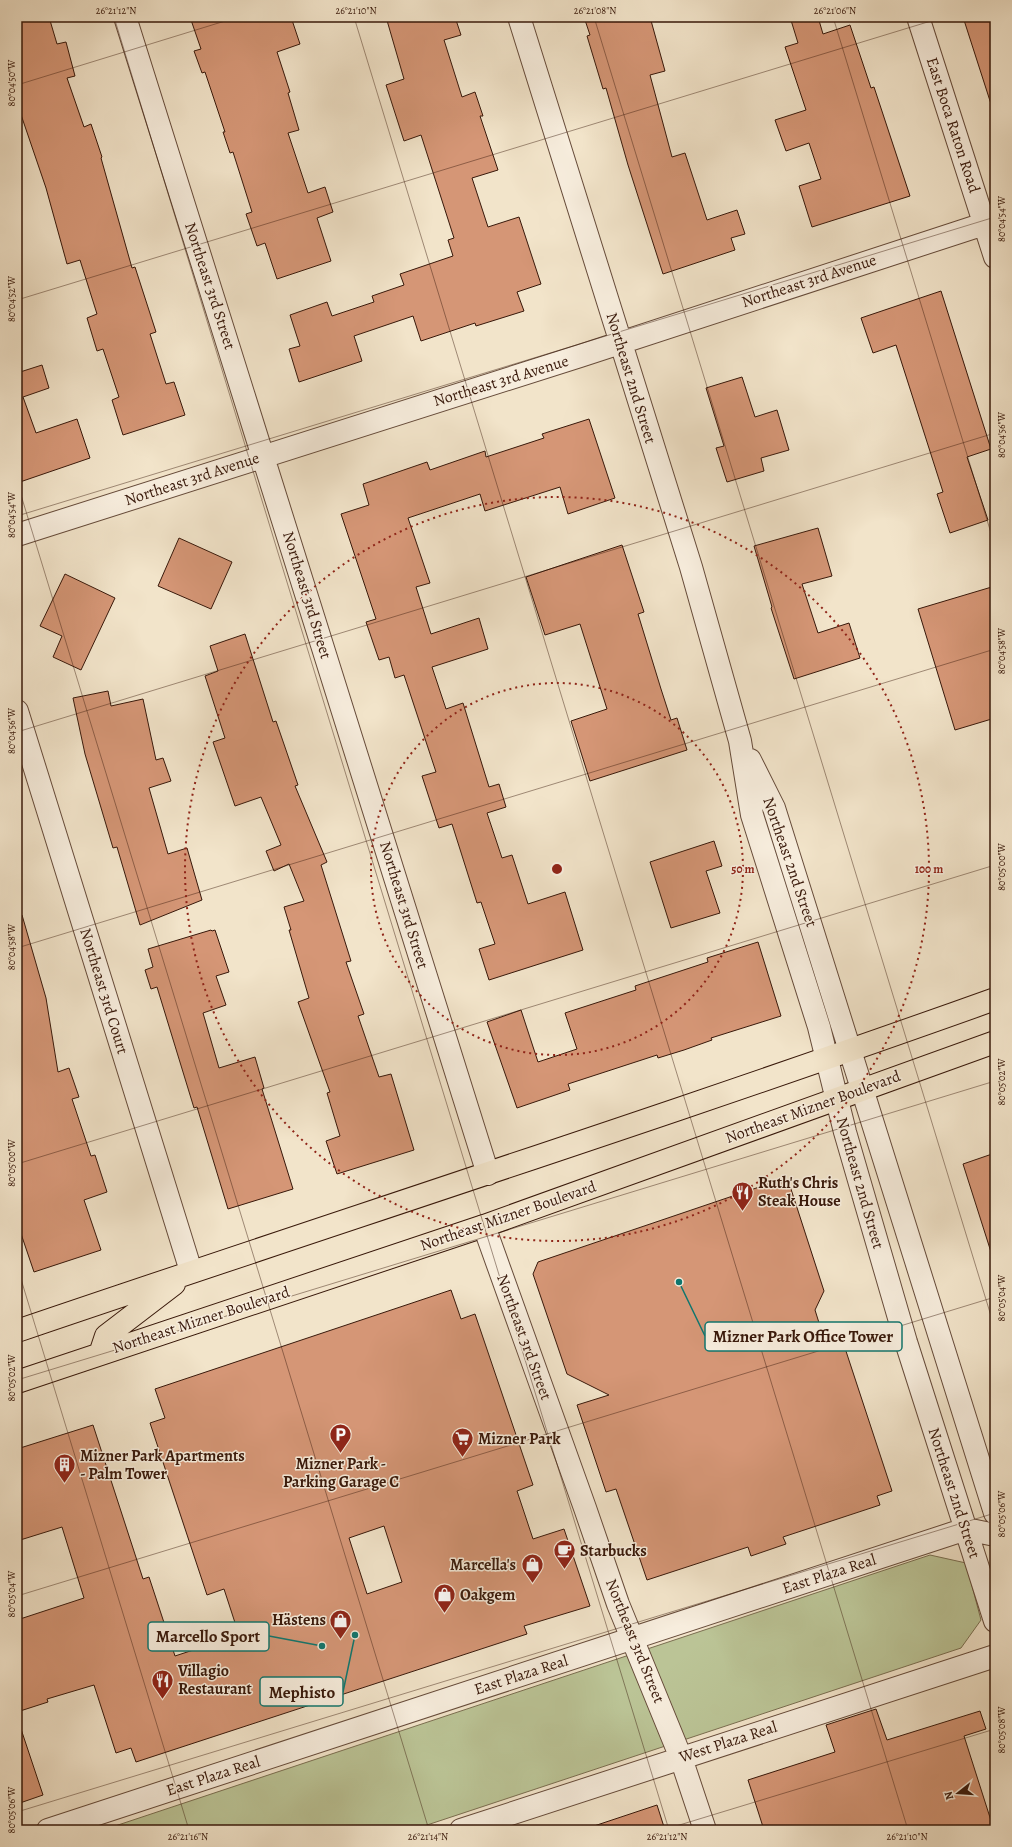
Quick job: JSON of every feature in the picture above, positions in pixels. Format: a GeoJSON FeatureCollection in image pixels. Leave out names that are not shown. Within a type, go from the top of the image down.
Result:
{"type":"FeatureCollection","features":[{"type":"Feature","properties":{"kind":"main road"},"geometry":{"type":"LineString","coordinates":[[17,1331],[851,1051],[995,999]]}},
{"type":"Feature","properties":{"kind":"main road","name":"Northeast Mizner Boulevard"},"geometry":{"type":"LineString","coordinates":[[17,1382],[484,1226],[995,1042]]}},
{"type":"Feature","properties":{"kind":"main road"},"geometry":{"type":"LineString","coordinates":[[100,1354],[106,1336],[192,1272]]}},
{"type":"Feature","properties":{"kind":"street","name":"Northeast 3rd Street"},"geometry":{"type":"LineString","coordinates":[[125,17],[264,456],[488,1174]]}},
{"type":"Feature","properties":{"kind":"street","name":"Northeast 2nd Street"},"geometry":{"type":"LineString","coordinates":[[519,17],[691,567],[740,741],[752,815],[819,1027],[836,1098],[906,1342],[995,1621]]}},
{"type":"Feature","properties":{"kind":"street","name":"East Boca Raton Road"},"geometry":{"type":"LineString","coordinates":[[918,17],[995,257]]}},
{"type":"Feature","properties":{"kind":"street","name":"Northeast 3rd Avenue"},"geometry":{"type":"LineString","coordinates":[[17,536],[620,343],[984,224]]}},
{"type":"Feature","properties":{"kind":"street","name":"Northeast 3rd Court"},"geometry":{"type":"LineString","coordinates":[[17,710],[192,1272]]}},
{"type":"Feature","properties":{"kind":"street","name":"Northeast 2nd Street"},"geometry":{"type":"LineString","coordinates":[[740,741],[774,808],[995,1513]]}},
{"type":"Feature","properties":{"kind":"street"},"geometry":{"type":"LineString","coordinates":[[772,876],[794,870]]}},
{"type":"Feature","properties":{"kind":"street","name":"Northeast 3rd Street"},"geometry":{"type":"LineString","coordinates":[[484,1226],[586,1508],[618,1604],[681,1758],[705,1830]]}},
{"type":"Feature","properties":{"kind":"street","name":"East Plaza Real"},"geometry":{"type":"LineString","coordinates":[[48,1830],[966,1529],[995,1535]]}},
{"type":"Feature","properties":{"kind":"street","name":"West Plaza Real"},"geometry":{"type":"LineString","coordinates":[[461,1830],[995,1656]]}},
{"type":"Feature","properties":{"kind":"green space"},"geometry":{"type":"Polygon","coordinates":[[[930,1555],[966,1563],[981,1620],[961,1648],[412,1830],[103,1830],[930,1555]]]}},
{"type":"Feature","properties":{"kind":"building"},"geometry":{"type":"Polygon","coordinates":[[[17,17],[49,17],[57,44],[66,42],[75,76],[67,78],[84,127],[91,124],[102,157],[101,158],[132,268],[135,267],[156,332],[150,334],[166,384],[174,382],[185,415],[123,435],[112,400],[119,397],[103,349],[97,351],[87,318],[97,314],[80,260],[67,264],[46,188],[17,103],[17,17]]]}},
{"type":"Feature","properties":{"kind":"building"},"geometry":{"type":"Polygon","coordinates":[[[190,17],[291,17],[300,44],[277,52],[290,92],[288,93],[299,130],[288,133],[308,193],[325,187],[333,212],[317,218],[331,261],[277,279],[265,243],[257,246],[246,214],[252,212],[233,152],[230,153],[223,132],[225,132],[205,72],[202,73],[194,51],[201,49],[190,17]]]}},
{"type":"Feature","properties":{"kind":"building"},"geometry":{"type":"Polygon","coordinates":[[[386,17],[455,17],[461,35],[444,40],[462,97],[475,92],[483,116],[480,116],[498,170],[472,178],[488,227],[519,217],[541,284],[517,292],[524,311],[476,326],[475,323],[421,341],[413,316],[354,336],[362,361],[299,382],[289,349],[300,346],[290,315],[327,302],[332,316],[374,302],[372,296],[404,285],[400,274],[453,256],[448,240],[454,238],[421,135],[404,141],[386,85],[404,79],[386,17]]]}},
{"type":"Feature","properties":{"kind":"building"},"geometry":{"type":"Polygon","coordinates":[[[584,17],[650,17],[665,71],[650,75],[672,157],[685,153],[707,220],[737,210],[745,234],[731,238],[735,250],[663,274],[628,165],[606,88],[603,89],[587,36],[590,35],[584,17]]]}},
{"type":"Feature","properties":{"kind":"building"},"geometry":{"type":"Polygon","coordinates":[[[790,17],[818,17],[823,34],[850,25],[871,88],[874,87],[910,196],[812,227],[799,186],[821,179],[809,143],[786,151],[775,120],[806,110],[785,47],[798,43],[790,17]]]}},
{"type":"Feature","properties":{"kind":"building"},"geometry":{"type":"Polygon","coordinates":[[[963,17],[995,17],[995,103],[991,104],[963,17]]]}},
{"type":"Feature","properties":{"kind":"building"},"geometry":{"type":"Polygon","coordinates":[[[941,291],[991,449],[967,457],[988,520],[950,533],[937,494],[943,492],[896,345],[873,353],[861,318],[941,291]]]}},
{"type":"Feature","properties":{"kind":"building"},"geometry":{"type":"Polygon","coordinates":[[[42,365],[49,388],[23,397],[36,433],[77,419],[90,458],[17,483],[17,373],[42,365]]]}},
{"type":"Feature","properties":{"kind":"building"},"geometry":{"type":"Polygon","coordinates":[[[742,377],[755,417],[777,410],[789,450],[761,458],[764,471],[727,482],[716,448],[724,446],[706,388],[742,377]]]}},
{"type":"Feature","properties":{"kind":"building"},"geometry":{"type":"Polygon","coordinates":[[[589,419],[615,498],[568,514],[560,487],[485,511],[480,494],[408,518],[430,583],[416,587],[431,634],[479,618],[488,649],[432,667],[446,709],[463,703],[489,787],[499,784],[506,807],[487,813],[502,858],[512,855],[528,904],[565,892],[583,950],[489,980],[479,949],[495,944],[481,902],[477,903],[452,824],[439,828],[422,776],[436,772],[404,675],[395,678],[389,657],[379,660],[366,622],[376,619],[341,514],[369,505],[363,484],[427,462],[430,470],[485,451],[486,457],[544,438],[542,434],[589,419]]]}},
{"type":"Feature","properties":{"kind":"building"},"geometry":{"type":"Polygon","coordinates":[[[818,528],[832,576],[802,584],[818,633],[849,623],[860,658],[794,679],[771,608],[772,607],[754,546],[818,528]]]}},
{"type":"Feature","properties":{"kind":"building"},"geometry":{"type":"Polygon","coordinates":[[[179,538],[232,562],[211,609],[158,586],[179,538]]]}},
{"type":"Feature","properties":{"kind":"building"},"geometry":{"type":"Polygon","coordinates":[[[622,545],[644,612],[638,614],[661,689],[671,720],[677,718],[687,750],[590,781],[571,721],[607,709],[580,624],[545,635],[526,577],[622,545]]]}},
{"type":"Feature","properties":{"kind":"building"},"geometry":{"type":"Polygon","coordinates":[[[65,574],[115,598],[81,670],[53,657],[62,636],[40,626],[65,574]]]}},
{"type":"Feature","properties":{"kind":"building"},"geometry":{"type":"Polygon","coordinates":[[[995,586],[995,718],[955,730],[918,609],[995,586]]]}},
{"type":"Feature","properties":{"kind":"building"},"geometry":{"type":"Polygon","coordinates":[[[245,634],[273,722],[276,721],[298,785],[295,786],[327,862],[321,865],[351,961],[346,962],[364,1014],[358,1016],[379,1077],[391,1074],[414,1150],[337,1174],[326,1141],[340,1136],[327,1093],[330,1092],[298,1002],[309,998],[289,930],[291,930],[284,907],[304,901],[289,864],[274,871],[266,851],[281,845],[261,797],[235,806],[213,742],[225,738],[205,676],[218,671],[210,646],[245,634]]]}},
{"type":"Feature","properties":{"kind":"building"},"geometry":{"type":"Polygon","coordinates":[[[108,691],[111,706],[143,699],[156,760],[163,758],[171,781],[149,788],[168,854],[187,848],[202,900],[140,925],[117,847],[113,848],[85,754],[73,698],[108,691]]]}},
{"type":"Feature","properties":{"kind":"building"},"geometry":{"type":"Polygon","coordinates":[[[714,841],[722,866],[706,871],[720,913],[671,928],[650,862],[714,841]]]}},
{"type":"Feature","properties":{"kind":"building"},"geometry":{"type":"Polygon","coordinates":[[[22,915],[46,998],[58,1072],[69,1068],[79,1097],[72,1099],[91,1156],[95,1155],[107,1192],[84,1200],[101,1250],[34,1272],[17,1222],[17,916],[22,915]]]}},
{"type":"Feature","properties":{"kind":"building"},"geometry":{"type":"Polygon","coordinates":[[[215,930],[229,972],[216,976],[226,1005],[203,1013],[219,1068],[255,1057],[264,1088],[262,1089],[293,1189],[228,1209],[197,1107],[194,1108],[157,987],[151,989],[145,970],[153,967],[148,949],[215,930]]]}},
{"type":"Feature","properties":{"kind":"building"},"geometry":{"type":"Polygon","coordinates":[[[758,942],[781,1016],[711,1038],[712,1040],[684,1050],[658,1058],[657,1055],[568,1084],[570,1090],[517,1108],[487,1022],[521,1010],[538,1062],[577,1049],[565,1013],[636,990],[635,986],[708,962],[707,958],[758,942]]]}},
{"type":"Feature","properties":{"kind":"building"},"geometry":{"type":"Polygon","coordinates":[[[995,1153],[995,1251],[991,1252],[963,1164],[995,1153]]]}},
{"type":"Feature","properties":{"kind":"building"},"geometry":{"type":"Polygon","coordinates":[[[777,1181],[790,1186],[824,1291],[815,1310],[825,1342],[841,1336],[892,1491],[877,1496],[880,1505],[783,1537],[786,1544],[751,1556],[748,1547],[647,1580],[616,1489],[606,1492],[577,1405],[609,1395],[567,1374],[533,1274],[538,1262],[777,1181]]]}},
{"type":"Feature","properties":{"kind":"building"},"geometry":{"type":"Polygon","coordinates":[[[451,1290],[461,1319],[475,1314],[533,1485],[517,1491],[533,1539],[564,1529],[590,1606],[524,1626],[527,1634],[136,1762],[131,1748],[116,1753],[94,1685],[47,1699],[48,1702],[17,1712],[17,1620],[84,1598],[62,1527],[17,1541],[17,1449],[93,1425],[143,1579],[149,1577],[175,1656],[239,1635],[224,1589],[207,1595],[150,1423],[165,1418],[155,1389],[451,1290]],[[384,1526],[349,1538],[367,1594],[402,1582],[384,1526]]]}},
{"type":"Feature","properties":{"kind":"building"},"geometry":{"type":"Polygon","coordinates":[[[876,1709],[887,1740],[980,1711],[986,1729],[964,1736],[994,1830],[764,1830],[748,1780],[835,1752],[826,1725],[876,1709]]]}},
{"type":"Feature","properties":{"kind":"building"},"geometry":{"type":"Polygon","coordinates":[[[21,1729],[43,1795],[17,1804],[17,1730],[21,1729]]]}},
{"type":"Feature","properties":{"kind":"building"},"geometry":{"type":"Polygon","coordinates":[[[657,1805],[665,1830],[595,1830],[594,1826],[657,1805]]]}},
{"type":"Feature","properties":{"kind":"place","name":"Ruth's Chris Steak House"},"geometry":{"type":"Point","coordinates":[743,1212]}},
{"type":"Feature","properties":{"kind":"place","name":"Mizner Park Office Tower"},"geometry":{"type":"Point","coordinates":[679,1282]}},
{"type":"Feature","properties":{"kind":"place","name":"Mizner Park - Parking Garage C"},"geometry":{"type":"Point","coordinates":[341,1454]}},
{"type":"Feature","properties":{"kind":"place","name":"Mizner Park"},"geometry":{"type":"Point","coordinates":[463,1458]}},
{"type":"Feature","properties":{"kind":"place","name":"Mizner Park Apartments - Palm Tower"},"geometry":{"type":"Point","coordinates":[65,1484]}},
{"type":"Feature","properties":{"kind":"place","name":"Starbucks"},"geometry":{"type":"Point","coordinates":[565,1570]}},
{"type":"Feature","properties":{"kind":"place","name":"Marcella's"},"geometry":{"type":"Point","coordinates":[532,1584]}},
{"type":"Feature","properties":{"kind":"place","name":"Oakgem"},"geometry":{"type":"Point","coordinates":[444,1614]}},
{"type":"Feature","properties":{"kind":"place","name":"Mephisto"},"geometry":{"type":"Point","coordinates":[355,1635]}},
{"type":"Feature","properties":{"kind":"place","name":"Hästens"},"geometry":{"type":"Point","coordinates":[341,1640]}},
{"type":"Feature","properties":{"kind":"place","name":"Marcello Sport"},"geometry":{"type":"Point","coordinates":[322,1646]}},
{"type":"Feature","properties":{"kind":"place","name":"Villagio Restaurant"},"geometry":{"type":"Point","coordinates":[162,1700]}}]}
